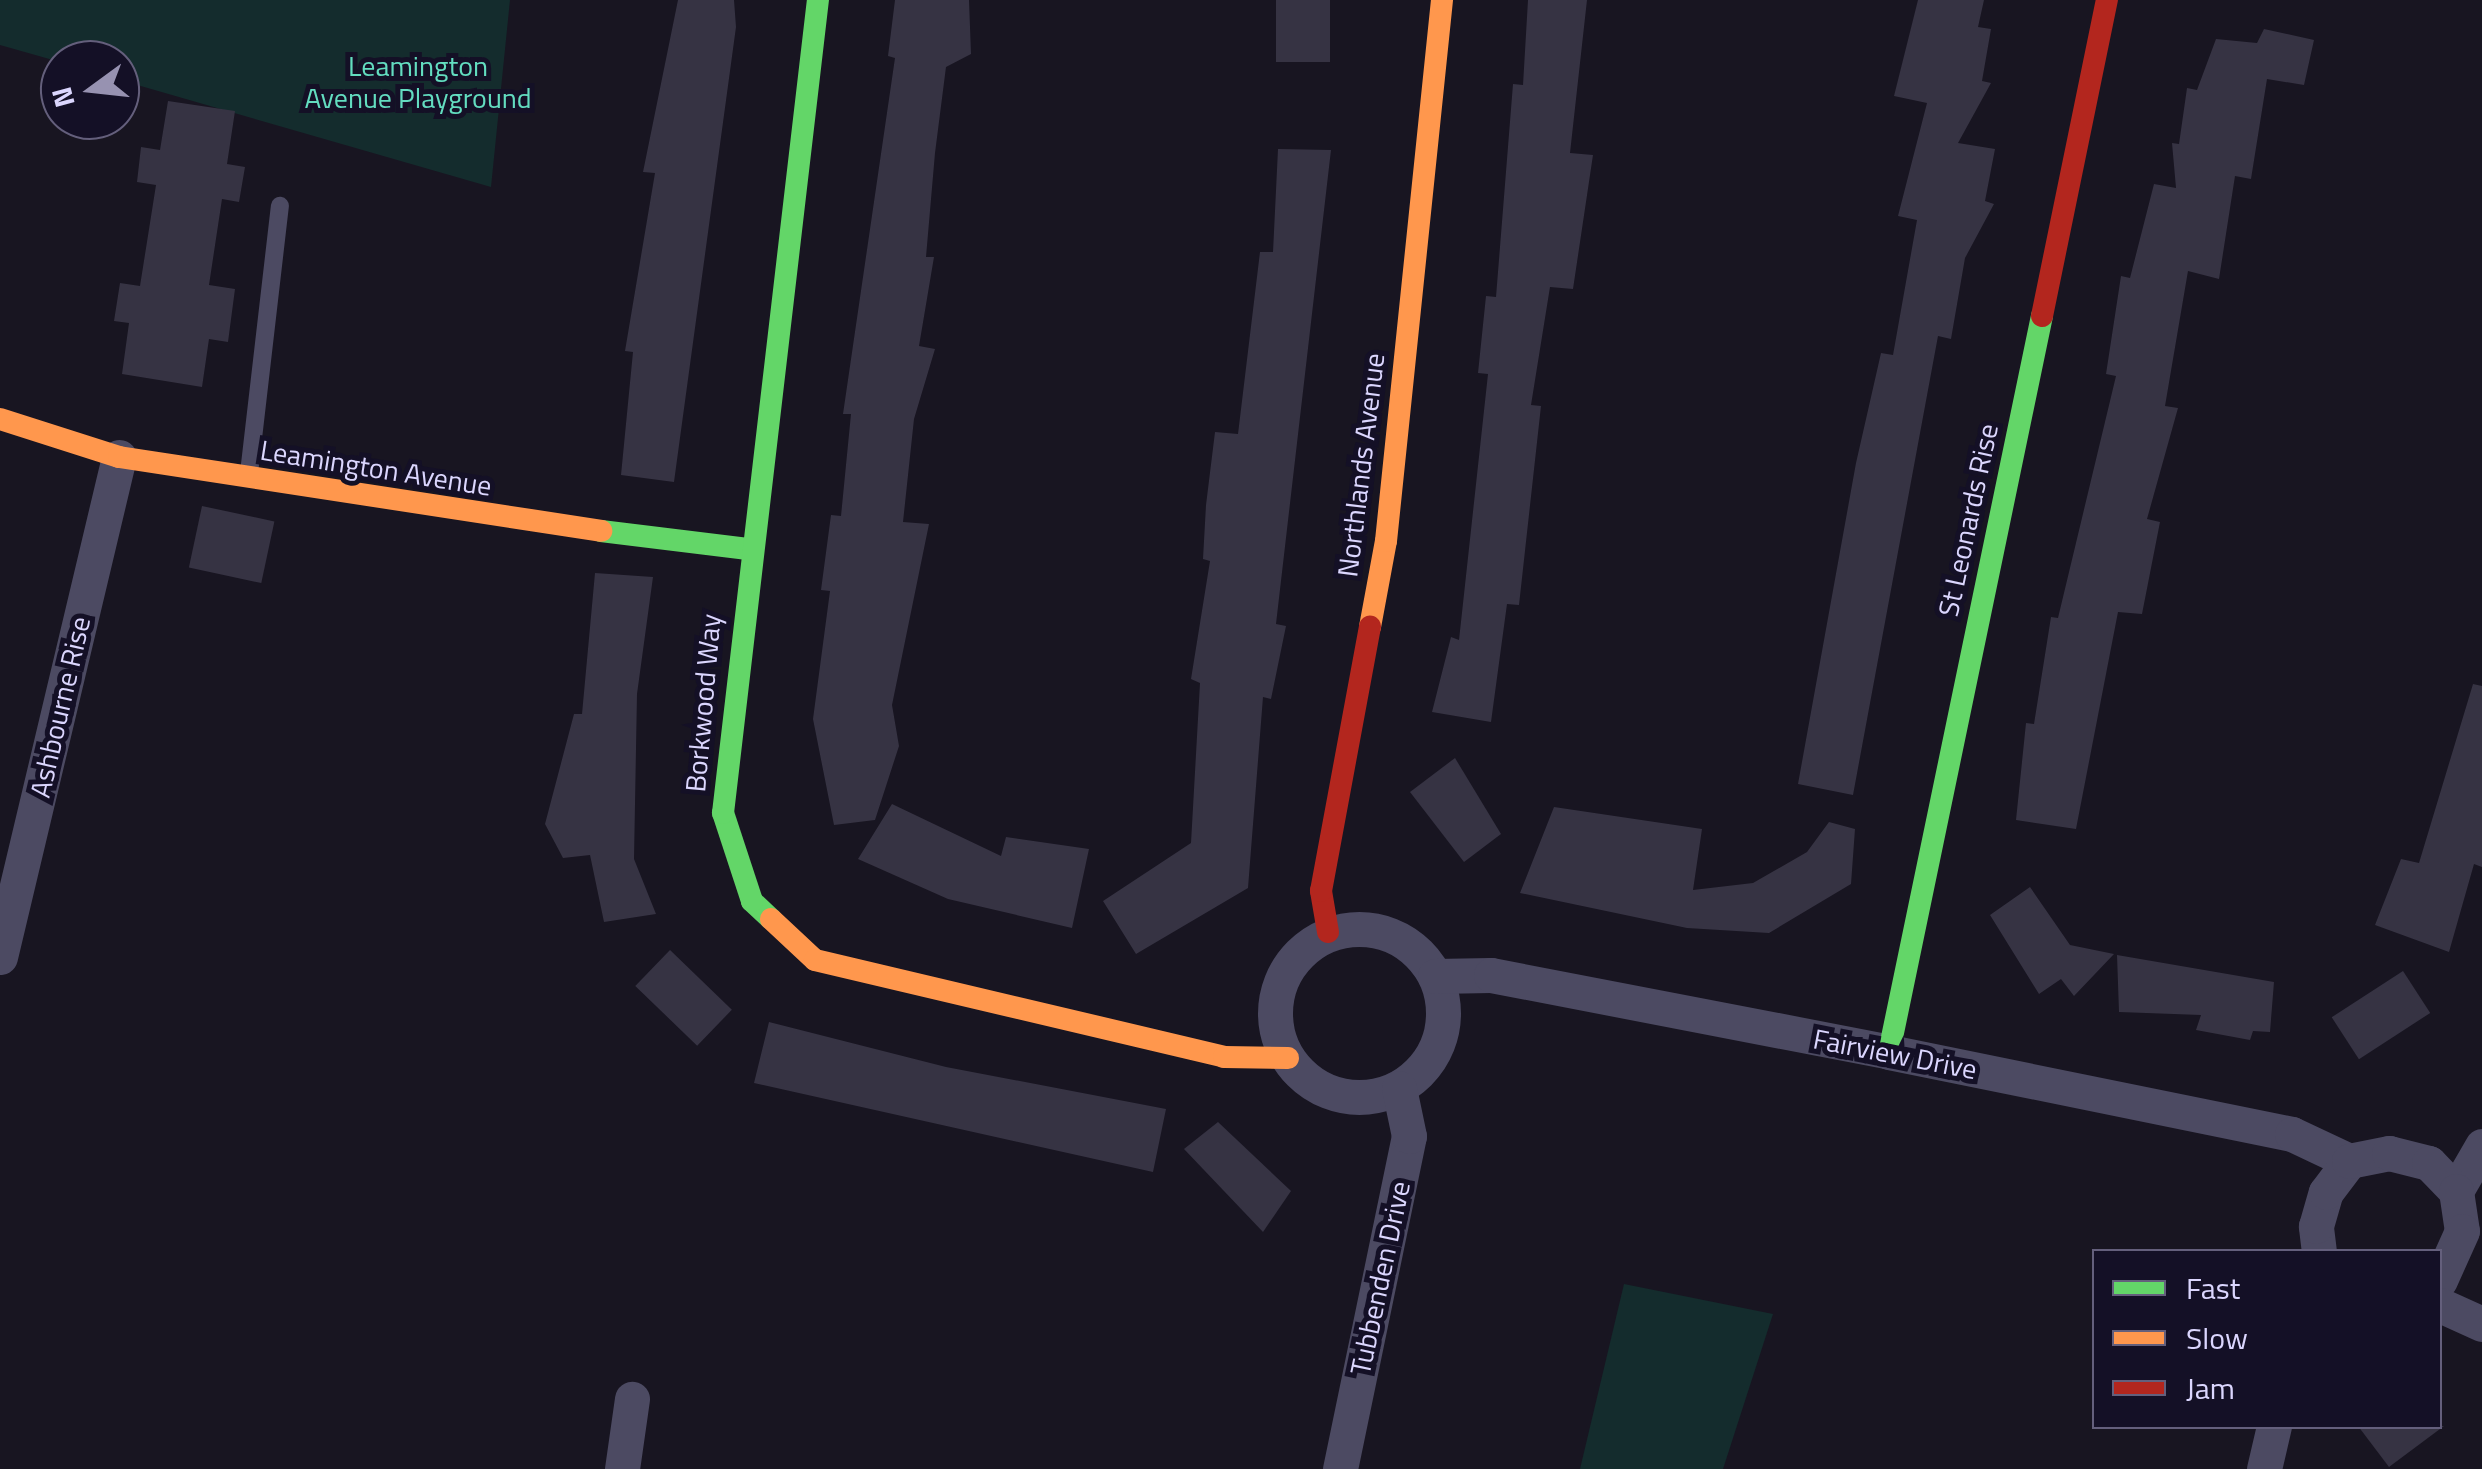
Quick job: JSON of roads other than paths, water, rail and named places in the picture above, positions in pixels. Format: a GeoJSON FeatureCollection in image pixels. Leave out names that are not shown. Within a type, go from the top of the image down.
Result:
{"type":"FeatureCollection","features":[{"type":"Feature","properties":{"kind":"street","name":"Borkwood Way"},"geometry":{"type":"LineString","coordinates":[[818,0],[748,549],[723,814],[752,901],[815,960],[1224,1057],[1288,1058]]}},
{"type":"Feature","properties":{"kind":"street","name":"Northlands Avenue"},"geometry":{"type":"LineString","coordinates":[[1328,932],[1322,892],[1386,541],[1442,0]]}},
{"type":"Feature","properties":{"kind":"street","name":"St Leonards Rise"},"geometry":{"type":"LineString","coordinates":[[1888,1052],[2107,0]]}},
{"type":"Feature","properties":{"kind":"street","name":"Leamington Avenue"},"geometry":{"type":"LineString","coordinates":[[0,419],[119,457],[248,479],[748,549]]}},
{"type":"Feature","properties":{"kind":"street","name":"Ashbourne Rise"},"geometry":{"type":"LineString","coordinates":[[0,957],[119,457]]}},
{"type":"Feature","properties":{"kind":"street"},"geometry":{"type":"LineString","coordinates":[[1328,932],[1392,935],[1435,976],[1442,1033],[1430,1060],[1399,1088],[1342,1096],[1314,1085],[1288,1058],[1277,1031],[1284,973],[1328,932]]}},
{"type":"Feature","properties":{"kind":"street","name":"Fairview Drive"},"geometry":{"type":"LineString","coordinates":[[1435,976],[1491,975],[1888,1052],[2292,1134],[2348,1161]]}},
{"type":"Feature","properties":{"kind":"street","name":"Tubbenden Drive"},"geometry":{"type":"LineString","coordinates":[[1340,1469],[1409,1136],[1399,1088]]}},
{"type":"Feature","properties":{"kind":"street"},"geometry":{"type":"LineString","coordinates":[[2456,1192],[2482,1146]]}},
{"type":"Feature","properties":{"kind":"street"},"geometry":{"type":"LineString","coordinates":[[2319,1249],[2316,1226],[2326,1192],[2348,1161],[2389,1153],[2430,1162],[2456,1192],[2462,1231],[2442,1276]]}},
{"type":"Feature","properties":{"kind":"street"},"geometry":{"type":"LineString","coordinates":[[2442,1306],[2482,1324]]}},
{"type":"Feature","properties":{"kind":"street"},"geometry":{"type":"LineString","coordinates":[[622,1469],[632,1399]]}},
{"type":"Feature","properties":{"kind":"street"},"geometry":{"type":"LineString","coordinates":[[2264,1469],[2273,1429]]}},
{"type":"Feature","properties":{"kind":"lane"},"geometry":{"type":"LineString","coordinates":[[248,479],[280,206]]}},
{"type":"Feature","properties":{"kind":"park label","name":"Leamington Avenue Playground"},"geometry":{"type":"Point","coordinates":[418,82]}}]}
